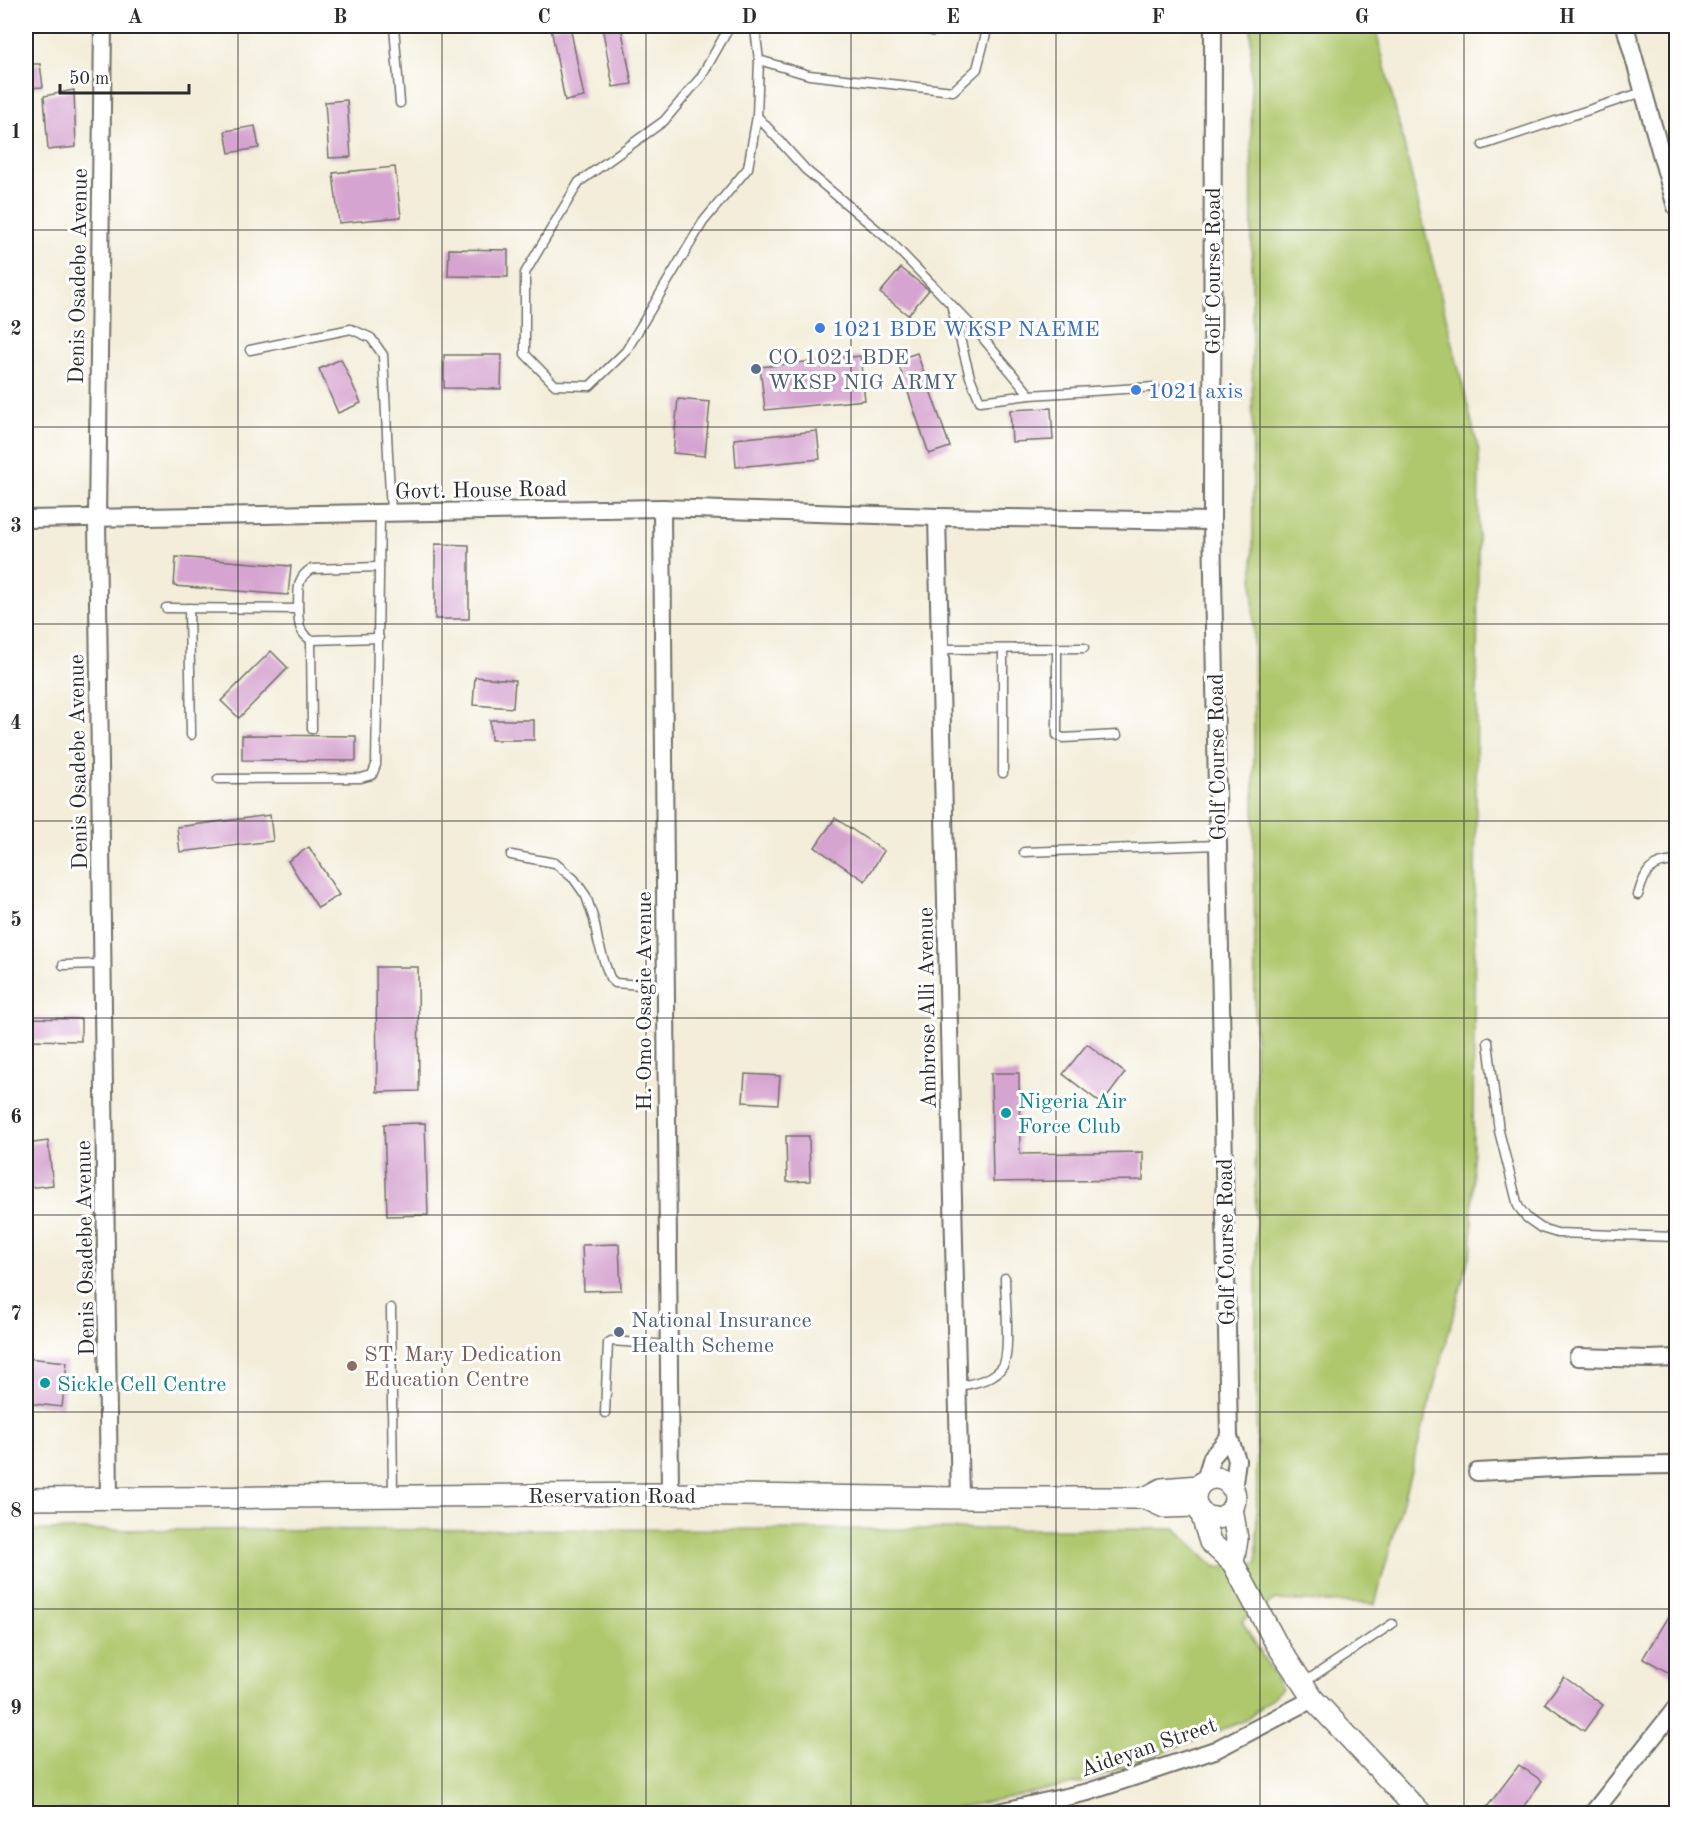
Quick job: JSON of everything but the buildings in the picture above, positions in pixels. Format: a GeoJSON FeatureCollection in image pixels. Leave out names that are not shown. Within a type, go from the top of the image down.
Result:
{"type":"FeatureCollection","features":[{"type":"Feature","properties":{"kind":"street","name":"Denis Osadebe Avenue"},"geometry":{"type":"LineString","coordinates":[[103,26],[97,519],[110,1498]]}},
{"type":"Feature","properties":{"kind":"street","name":"Golf Course Road"},"geometry":{"type":"LineString","coordinates":[[1213,26],[1212,522],[1229,1437],[1237,1460],[1233,1499]]}},
{"type":"Feature","properties":{"kind":"street"},"geometry":{"type":"LineString","coordinates":[[1625,26],[1677,207]]}},
{"type":"Feature","properties":{"kind":"street","name":"Govt. House Road"},"geometry":{"type":"LineString","coordinates":[[26,519],[662,508],[937,517],[1212,522]]}},
{"type":"Feature","properties":{"kind":"street","name":"H. Omo Osagie Avenue"},"geometry":{"type":"LineString","coordinates":[[662,508],[670,1494]]}},
{"type":"Feature","properties":{"kind":"street","name":"Ambrose Alli Avenue"},"geometry":{"type":"LineString","coordinates":[[937,517],[960,1498]]}},
{"type":"Feature","properties":{"kind":"street"},"geometry":{"type":"LineString","coordinates":[[1578,1357],[1677,1358]]}},
{"type":"Feature","properties":{"kind":"street"},"geometry":{"type":"LineString","coordinates":[[1229,1437],[1212,1457],[1200,1496],[1210,1542],[1233,1563],[1276,1643],[1308,1691],[1421,1814]]}},
{"type":"Feature","properties":{"kind":"street"},"geometry":{"type":"LineString","coordinates":[[1477,1472],[1594,1466],[1677,1465]]}},
{"type":"Feature","properties":{"kind":"street"},"geometry":{"type":"LineString","coordinates":[[1200,1496],[1218,1478],[1230,1484],[1237,1539],[1233,1563]]}},
{"type":"Feature","properties":{"kind":"street","name":"Reservation Road"},"geometry":{"type":"LineString","coordinates":[[26,1499],[670,1494],[1145,1498],[1164,1507],[1200,1496]]}},
{"type":"Feature","properties":{"kind":"street"},"geometry":{"type":"LineString","coordinates":[[1200,1496],[1207,1517],[1221,1517],[1233,1499]]}},
{"type":"Feature","properties":{"kind":"street","name":"Aideyan Street"},"geometry":{"type":"LineString","coordinates":[[990,1814],[1088,1792],[1215,1750],[1308,1691]]}},
{"type":"Feature","properties":{"kind":"street"},"geometry":{"type":"LineString","coordinates":[[1592,1814],[1677,1708]]}},
{"type":"Feature","properties":{"kind":"lane"},"geometry":{"type":"LineString","coordinates":[[394,26],[400,103]]}},
{"type":"Feature","properties":{"kind":"lane"},"geometry":{"type":"LineString","coordinates":[[730,26],[701,77],[664,121],[579,182],[525,273],[525,354],[555,385],[590,386],[626,351],[703,222],[748,168],[757,116],[759,60],[753,27],[765,26]]}},
{"type":"Feature","properties":{"kind":"lane"},"geometry":{"type":"LineString","coordinates":[[759,60],[809,75],[953,91],[977,69],[988,26]]}},
{"type":"Feature","properties":{"kind":"lane"},"geometry":{"type":"LineString","coordinates":[[1483,145],[1643,92]]}},
{"type":"Feature","properties":{"kind":"lane"},"geometry":{"type":"LineString","coordinates":[[757,116],[806,170],[888,239],[977,331],[1030,395]]}},
{"type":"Feature","properties":{"kind":"lane"},"geometry":{"type":"LineString","coordinates":[[951,304],[970,377],[980,401],[1030,395],[1155,387]]}},
{"type":"Feature","properties":{"kind":"lane"},"geometry":{"type":"LineString","coordinates":[[218,779],[361,778],[372,775],[376,765],[379,567],[385,513],[383,355],[371,338],[351,329],[250,350]]}},
{"type":"Feature","properties":{"kind":"lane"},"geometry":{"type":"LineString","coordinates":[[379,567],[311,569],[303,574],[299,582],[298,609],[299,628],[304,636],[311,640],[379,638]]}},
{"type":"Feature","properties":{"kind":"lane"},"geometry":{"type":"LineString","coordinates":[[166,608],[298,609]]}},
{"type":"Feature","properties":{"kind":"lane"},"geometry":{"type":"LineString","coordinates":[[189,608],[191,735]]}},
{"type":"Feature","properties":{"kind":"lane"},"geometry":{"type":"LineString","coordinates":[[311,640],[312,729]]}},
{"type":"Feature","properties":{"kind":"lane"},"geometry":{"type":"LineString","coordinates":[[1057,648],[1057,735],[1063,738],[1117,735]]}},
{"type":"Feature","properties":{"kind":"lane"},"geometry":{"type":"LineString","coordinates":[[940,649],[1084,648]]}},
{"type":"Feature","properties":{"kind":"lane"},"geometry":{"type":"LineString","coordinates":[[1003,649],[1003,773]]}},
{"type":"Feature","properties":{"kind":"lane"},"geometry":{"type":"LineString","coordinates":[[1024,852],[1218,845]]}},
{"type":"Feature","properties":{"kind":"lane"},"geometry":{"type":"LineString","coordinates":[[511,855],[555,863],[574,879],[586,896],[594,920],[597,941],[610,978],[615,983],[666,987]]}},
{"type":"Feature","properties":{"kind":"lane"},"geometry":{"type":"LineString","coordinates":[[1638,895],[1646,872],[1663,861],[1677,861]]}},
{"type":"Feature","properties":{"kind":"lane"},"geometry":{"type":"LineString","coordinates":[[63,965],[102,964]]}},
{"type":"Feature","properties":{"kind":"lane"},"geometry":{"type":"LineString","coordinates":[[1488,1042],[1499,1131],[1518,1206],[1527,1218],[1541,1228],[1557,1233],[1677,1237]]}},
{"type":"Feature","properties":{"kind":"lane"},"geometry":{"type":"LineString","coordinates":[[957,1387],[981,1381],[994,1375],[1003,1366],[1007,1353],[1005,1278]]}},
{"type":"Feature","properties":{"kind":"lane"},"geometry":{"type":"LineString","coordinates":[[392,1308],[393,1496]]}},
{"type":"Feature","properties":{"kind":"lane"},"geometry":{"type":"LineString","coordinates":[[605,1413],[606,1347],[608,1343],[611,1341],[668,1345]]}},
{"type":"Feature","properties":{"kind":"lane"},"geometry":{"type":"LineString","coordinates":[[1308,1691],[1392,1624]]}},
{"type":"Feature","properties":{"kind":"green space"},"geometry":{"type":"Polygon","coordinates":[[[1251,26],[1375,26],[1479,452],[1472,1246],[1375,1604],[1275,1600],[1242,1621],[1282,1689],[1244,1721],[1084,1782],[933,1813],[139,1814],[138,1804],[26,1813],[26,1530],[1176,1529],[1216,1567],[1257,1563],[1251,26]]]}},
{"type":"Feature","properties":{"kind":"place","name":"1021 BDE WKSP NAEME"},"geometry":{"type":"Point","coordinates":[820,328]}},
{"type":"Feature","properties":{"kind":"place","name":"CO 1021 BDE WKSP NIG ARMY"},"geometry":{"type":"Point","coordinates":[756,369]}},
{"type":"Feature","properties":{"kind":"place","name":"1021 axis"},"geometry":{"type":"Point","coordinates":[1136,390]}},
{"type":"Feature","properties":{"kind":"place","name":"Nigeria Air Force Club"},"geometry":{"type":"Point","coordinates":[1006,1113]}},
{"type":"Feature","properties":{"kind":"place","name":"National Insurance Health Scheme"},"geometry":{"type":"Point","coordinates":[619,1332]}},
{"type":"Feature","properties":{"kind":"place","name":"ST. Mary Dedication Education Centre"},"geometry":{"type":"Point","coordinates":[352,1366]}},
{"type":"Feature","properties":{"kind":"place","name":"Sickle Cell Centre"},"geometry":{"type":"Point","coordinates":[45,1383]}}]}
